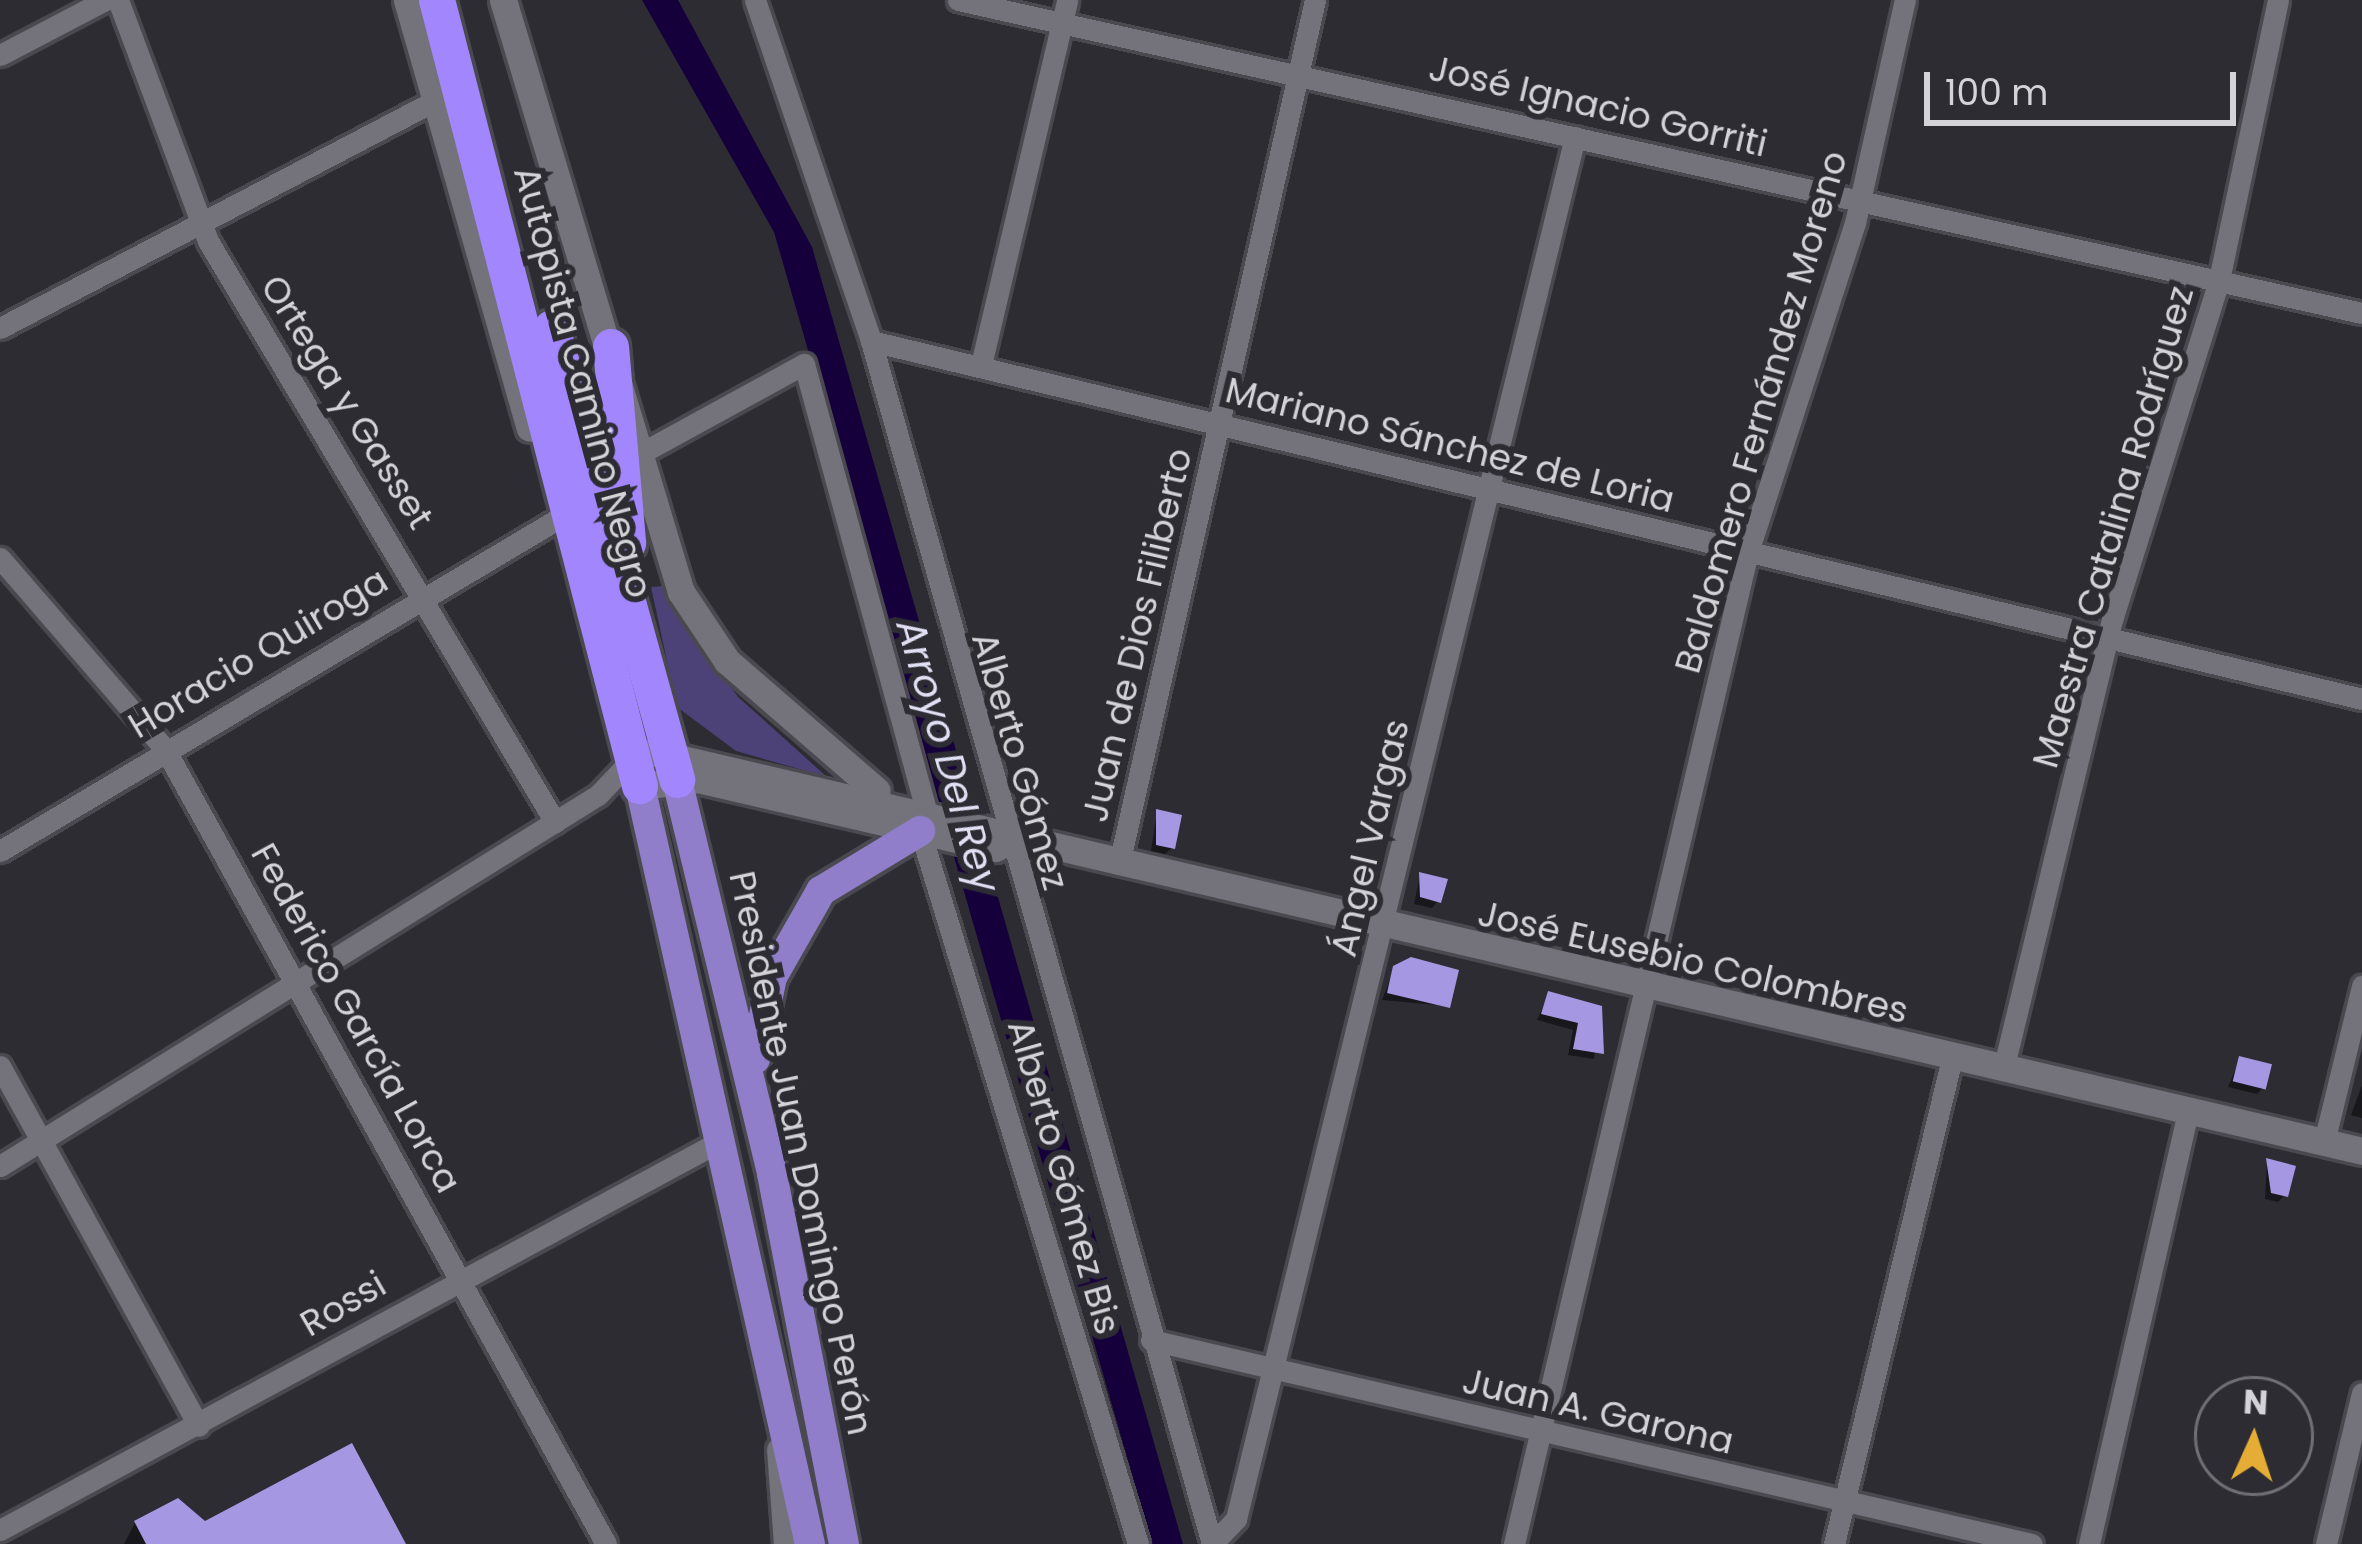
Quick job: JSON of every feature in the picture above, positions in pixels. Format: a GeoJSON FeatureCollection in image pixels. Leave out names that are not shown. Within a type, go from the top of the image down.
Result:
{"type":"FeatureCollection","features":[{"type":"Feature","properties":{"kind":"highway","name":"Autopista Camino Negro"},"geometry":{"type":"LineString","coordinates":[[437,0],[628,668]]}},
{"type":"Feature","properties":{"kind":"highway","name":"Autopista Camino Negro"},"geometry":{"type":"LineString","coordinates":[[464,0],[654,768]]}},
{"type":"Feature","properties":{"kind":"highway"},"geometry":{"type":"LineString","coordinates":[[611,347],[628,668]]}},
{"type":"Feature","properties":{"kind":"highway"},"geometry":{"type":"LineString","coordinates":[[556,520],[587,624],[628,668]]}},
{"type":"Feature","properties":{"kind":"main road","name":"Presidente Juan Domingo Perón"},"geometry":{"type":"LineString","coordinates":[[654,768],[753,1089],[844,1544]]}},
{"type":"Feature","properties":{"kind":"main road","name":"Presidente Juan Domingo Perón"},"geometry":{"type":"LineString","coordinates":[[654,768],[722,1140],[810,1544]]}},
{"type":"Feature","properties":{"kind":"main road"},"geometry":{"type":"LineString","coordinates":[[753,1089],[756,1028],[794,929],[860,859],[933,823]]}},
{"type":"Feature","properties":{"kind":"street"},"geometry":{"type":"LineString","coordinates":[[0,55],[105,0]]}},
{"type":"Feature","properties":{"kind":"street","name":"Ortega y Gasset"},"geometry":{"type":"LineString","coordinates":[[118,0],[200,224],[425,590],[555,822]]}},
{"type":"Feature","properties":{"kind":"street"},"geometry":{"type":"LineString","coordinates":[[406,0],[556,520]]}},
{"type":"Feature","properties":{"kind":"street"},"geometry":{"type":"LineString","coordinates":[[503,0],[645,451],[677,581],[727,661],[890,801]]}},
{"type":"Feature","properties":{"kind":"street","name":"Alberto Gómez"},"geometry":{"type":"LineString","coordinates":[[754,0],[872,341],[997,838],[1212,1544]]}},
{"type":"Feature","properties":{"kind":"street","name":"José Ignacio Gorriti"},"geometry":{"type":"LineString","coordinates":[[958,0],[1064,11],[1575,137],[2362,313]]}},
{"type":"Feature","properties":{"kind":"street","name":"Juan de Dios Filiberto"},"geometry":{"type":"LineString","coordinates":[[1119,864],[1316,0]]}},
{"type":"Feature","properties":{"kind":"street","name":"Baldomero Fernández Moreno"},"geometry":{"type":"LineString","coordinates":[[1514,1544],[1748,552],[1861,200],[1905,0]]}},
{"type":"Feature","properties":{"kind":"street","name":"Maestra Catalina Rodríguez"},"geometry":{"type":"LineString","coordinates":[[2003,1070],[2108,637],[2219,280],[2278,0]]}},
{"type":"Feature","properties":{"kind":"street"},"geometry":{"type":"LineString","coordinates":[[981,364],[1064,11]]}},
{"type":"Feature","properties":{"kind":"street"},"geometry":{"type":"LineString","coordinates":[[0,328],[437,100]]}},
{"type":"Feature","properties":{"kind":"street","name":"Ángel Vargas"},"geometry":{"type":"LineString","coordinates":[[1212,1544],[1236,1519],[1575,137]]}},
{"type":"Feature","properties":{"kind":"street","name":"Mariano Sánchez de Loria"},"geometry":{"type":"LineString","coordinates":[[872,341],[1220,422],[1485,492],[2362,699]]}},
{"type":"Feature","properties":{"kind":"street","name":"Alberto Gómez Bis"},"geometry":{"type":"LineString","coordinates":[[645,451],[804,364],[1138,1544]]}},
{"type":"Feature","properties":{"kind":"street","name":"Horacio Quiroga"},"geometry":{"type":"LineString","coordinates":[[0,851],[425,590],[556,520]]}},
{"type":"Feature","properties":{"kind":"street","name":"Federico García Lorca"},"geometry":{"type":"LineString","coordinates":[[0,558],[8,581],[165,749],[462,1274],[606,1544]]}},
{"type":"Feature","properties":{"kind":"street"},"geometry":{"type":"LineString","coordinates":[[0,1166],[598,795],[654,768]]}},
{"type":"Feature","properties":{"kind":"street","name":"José Eusebio Colombres"},"geometry":{"type":"LineString","coordinates":[[654,768],[890,801],[933,823]]}},
{"type":"Feature","properties":{"kind":"street","name":"José Eusebio Colombres"},"geometry":{"type":"LineString","coordinates":[[654,768],[1119,864],[1383,929],[2362,1151]]}},
{"type":"Feature","properties":{"kind":"street"},"geometry":{"type":"LineString","coordinates":[[2324,1142],[2362,986]]}},
{"type":"Feature","properties":{"kind":"street"},"geometry":{"type":"LineString","coordinates":[[1834,1544],[1952,1058]]}},
{"type":"Feature","properties":{"kind":"street"},"geometry":{"type":"LineString","coordinates":[[0,1066],[199,1426]]}},
{"type":"Feature","properties":{"kind":"street"},"geometry":{"type":"LineString","coordinates":[[2089,1544],[2188,1112]]}},
{"type":"Feature","properties":{"kind":"street","name":"Rossi"},"geometry":{"type":"LineString","coordinates":[[0,1530],[199,1426],[462,1274],[722,1140]]}},
{"type":"Feature","properties":{"kind":"street","name":"Juan A. Garona"},"geometry":{"type":"LineString","coordinates":[[1151,1340],[2032,1544]]}},
{"type":"Feature","properties":{"kind":"street"},"geometry":{"type":"LineString","coordinates":[[770,1359],[784,1544]]}},
{"type":"Feature","properties":{"kind":"street"},"geometry":{"type":"LineString","coordinates":[[2326,1544],[2362,1393]]}},
{"type":"Feature","properties":{"kind":"shaded area"},"geometry":{"type":"Polygon","coordinates":[[[663,586],[738,697],[827,777],[736,751],[677,707],[651,587],[663,586]]]}},
{"type":"Feature","properties":{"kind":"water","name":"Arroyo Del Rey"},"geometry":{"type":"Polygon","coordinates":[[[642,0],[678,0],[812,247],[1183,1544],[1152,1544],[774,232],[642,0]]]}},
{"type":"Feature","properties":{"kind":"building"},"geometry":{"type":"Polygon","coordinates":[[[1156,809],[1182,815],[1175,849],[1156,845],[1156,809]]]}},
{"type":"Feature","properties":{"kind":"building"},"geometry":{"type":"Polygon","coordinates":[[[1419,872],[1448,879],[1441,903],[1420,897],[1419,872]]]}},
{"type":"Feature","properties":{"kind":"building"},"geometry":{"type":"Polygon","coordinates":[[[1411,957],[1459,970],[1450,1008],[1387,993],[1393,966],[1411,957]]]}},
{"type":"Feature","properties":{"kind":"building"},"geometry":{"type":"Polygon","coordinates":[[[1548,991],[1602,1006],[1604,1054],[1573,1049],[1578,1023],[1541,1014],[1548,991]]]}},
{"type":"Feature","properties":{"kind":"building"},"geometry":{"type":"Polygon","coordinates":[[[2239,1056],[2272,1064],[2266,1089],[2233,1081],[2239,1056]]]}},
{"type":"Feature","properties":{"kind":"building"},"geometry":{"type":"Polygon","coordinates":[[[2266,1158],[2296,1166],[2288,1197],[2271,1193],[2266,1158]]]}},
{"type":"Feature","properties":{"kind":"building"},"geometry":{"type":"Polygon","coordinates":[[[352,1443],[406,1544],[146,1544],[134,1521],[178,1498],[205,1521],[352,1443]]]}}]}
